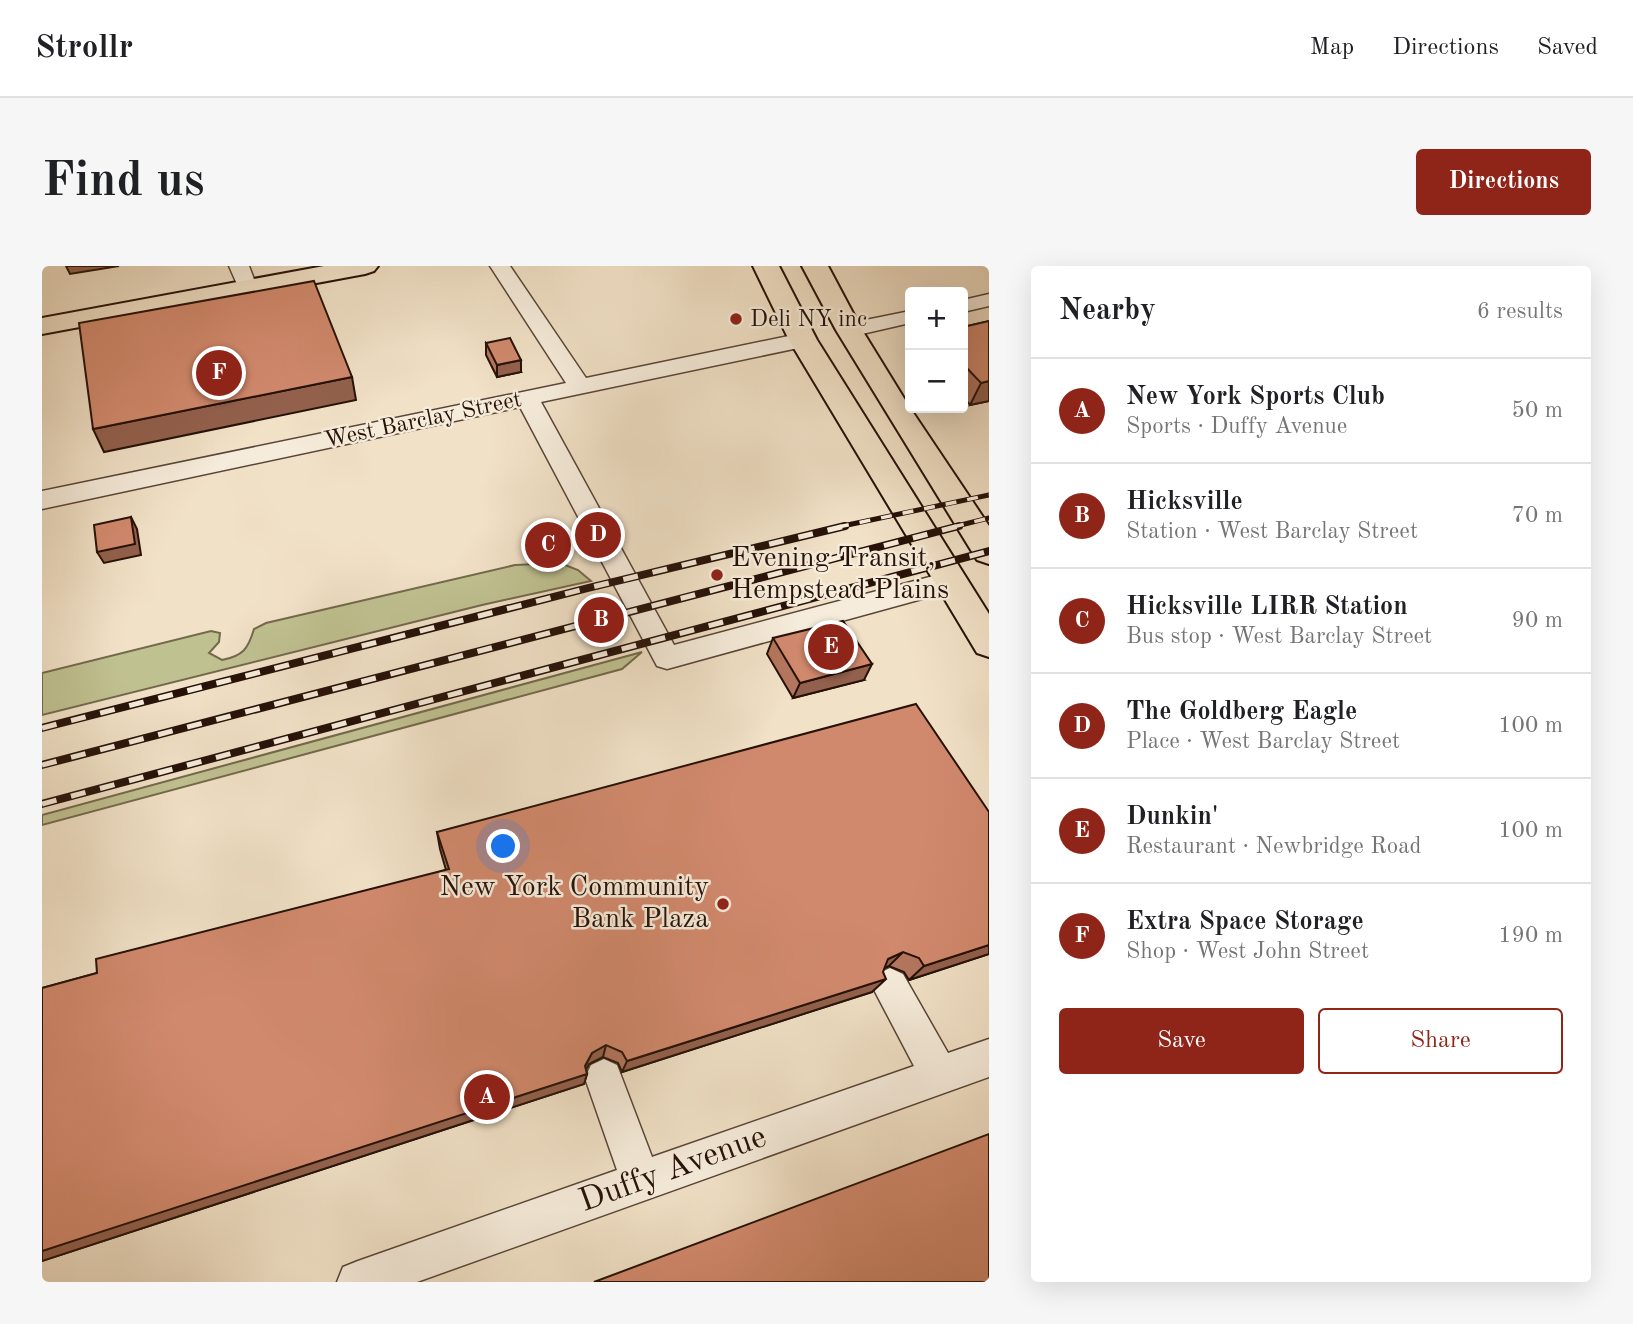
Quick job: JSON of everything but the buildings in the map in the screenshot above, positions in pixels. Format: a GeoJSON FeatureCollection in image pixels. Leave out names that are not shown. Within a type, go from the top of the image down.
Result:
{"type":"FeatureCollection","features":[{"type":"Feature","properties":{"kind":"main road"},"geometry":{"type":"LineString","coordinates":[[42,326],[272,266]]}},
{"type":"Feature","properties":{"kind":"main road"},"geometry":{"type":"LineString","coordinates":[[42,310],[243,275],[365,266]]}},
{"type":"Feature","properties":{"kind":"main road"},"geometry":{"type":"LineString","coordinates":[[766,266],[810,350],[989,643]]}},
{"type":"Feature","properties":{"kind":"main road"},"geometry":{"type":"LineString","coordinates":[[815,266],[849,330],[989,552]]}},
{"type":"Feature","properties":{"kind":"main road"},"geometry":{"type":"LineString","coordinates":[[810,350],[850,380],[895,443],[906,454],[937,469]]}},
{"type":"Feature","properties":{"kind":"main road"},"geometry":{"type":"LineString","coordinates":[[952,581],[963,581],[989,605]]}},
{"type":"Feature","properties":{"kind":"street"},"geometry":{"type":"LineString","coordinates":[[500,266],[580,387]]}},
{"type":"Feature","properties":{"kind":"street"},"geometry":{"type":"LineString","coordinates":[[968,305],[989,300]]}},
{"type":"Feature","properties":{"kind":"street"},"geometry":{"type":"LineString","coordinates":[[849,330],[905,318]]}},
{"type":"Feature","properties":{"kind":"street","name":"West Barclay Street"},"geometry":{"type":"LineString","coordinates":[[42,500],[580,387],[810,350]]}},
{"type":"Feature","properties":{"kind":"street"},"geometry":{"type":"LineString","coordinates":[[527,398],[667,658],[952,581]]}},
{"type":"Feature","properties":{"kind":"street"},"geometry":{"type":"LineString","coordinates":[[890,986],[940,1076]]}},
{"type":"Feature","properties":{"kind":"street","name":"Duffy Avenue"},"geometry":{"type":"LineString","coordinates":[[358,1282],[989,1058]]}},
{"type":"Feature","properties":{"kind":"street"},"geometry":{"type":"LineString","coordinates":[[604,1078],[641,1182]]}},
{"type":"Feature","properties":{"kind":"green space"},"geometry":{"type":"Polygon","coordinates":[[[560,563],[578,570],[591,581],[482,605],[42,715],[42,673],[211,631],[220,633],[219,642],[209,653],[222,660],[244,650],[254,629],[266,623],[515,565],[560,563]]]}},
{"type":"Feature","properties":{"kind":"green space"},"geometry":{"type":"Polygon","coordinates":[[[642,652],[622,669],[42,825],[42,815],[642,652]]]}},
{"type":"Feature","properties":{"kind":"railway"},"geometry":{"type":"LineString","coordinates":[[838,527],[989,495]]}},
{"type":"Feature","properties":{"kind":"railway"},"geometry":{"type":"LineString","coordinates":[[953,527],[989,518]]}},
{"type":"Feature","properties":{"kind":"railway"},"geometry":{"type":"LineString","coordinates":[[42,728],[588,588],[845,526]]}},
{"type":"Feature","properties":{"kind":"railway"},"geometry":{"type":"LineString","coordinates":[[42,765],[959,526]]}},
{"type":"Feature","properties":{"kind":"railway"},"geometry":{"type":"LineString","coordinates":[[42,804],[989,551]]}},
{"type":"Feature","properties":{"kind":"place","name":"Deli NY inc"},"geometry":{"type":"Point","coordinates":[736,319]}},
{"type":"Feature","properties":{"kind":"place","name":"Extra Space Storage"},"geometry":{"type":"Point","coordinates":[219,373]}},
{"type":"Feature","properties":{"kind":"place","name":"The Goldberg Eagle"},"geometry":{"type":"Point","coordinates":[598,535]}},
{"type":"Feature","properties":{"kind":"place","name":"Hicksville LIRR Station"},"geometry":{"type":"Point","coordinates":[548,545]}},
{"type":"Feature","properties":{"kind":"place","name":"Evening Transit, Hempstead Plains"},"geometry":{"type":"Point","coordinates":[717,575]}},
{"type":"Feature","properties":{"kind":"place","name":"Hicksville"},"geometry":{"type":"Point","coordinates":[601,620]}},
{"type":"Feature","properties":{"kind":"place","name":"Dunkin'"},"geometry":{"type":"Point","coordinates":[831,647]}},
{"type":"Feature","properties":{"kind":"place","name":"New York Community Bank Plaza"},"geometry":{"type":"Point","coordinates":[723,904]}},
{"type":"Feature","properties":{"kind":"place","name":"New York Sports Club"},"geometry":{"type":"Point","coordinates":[487,1097]}}]}
